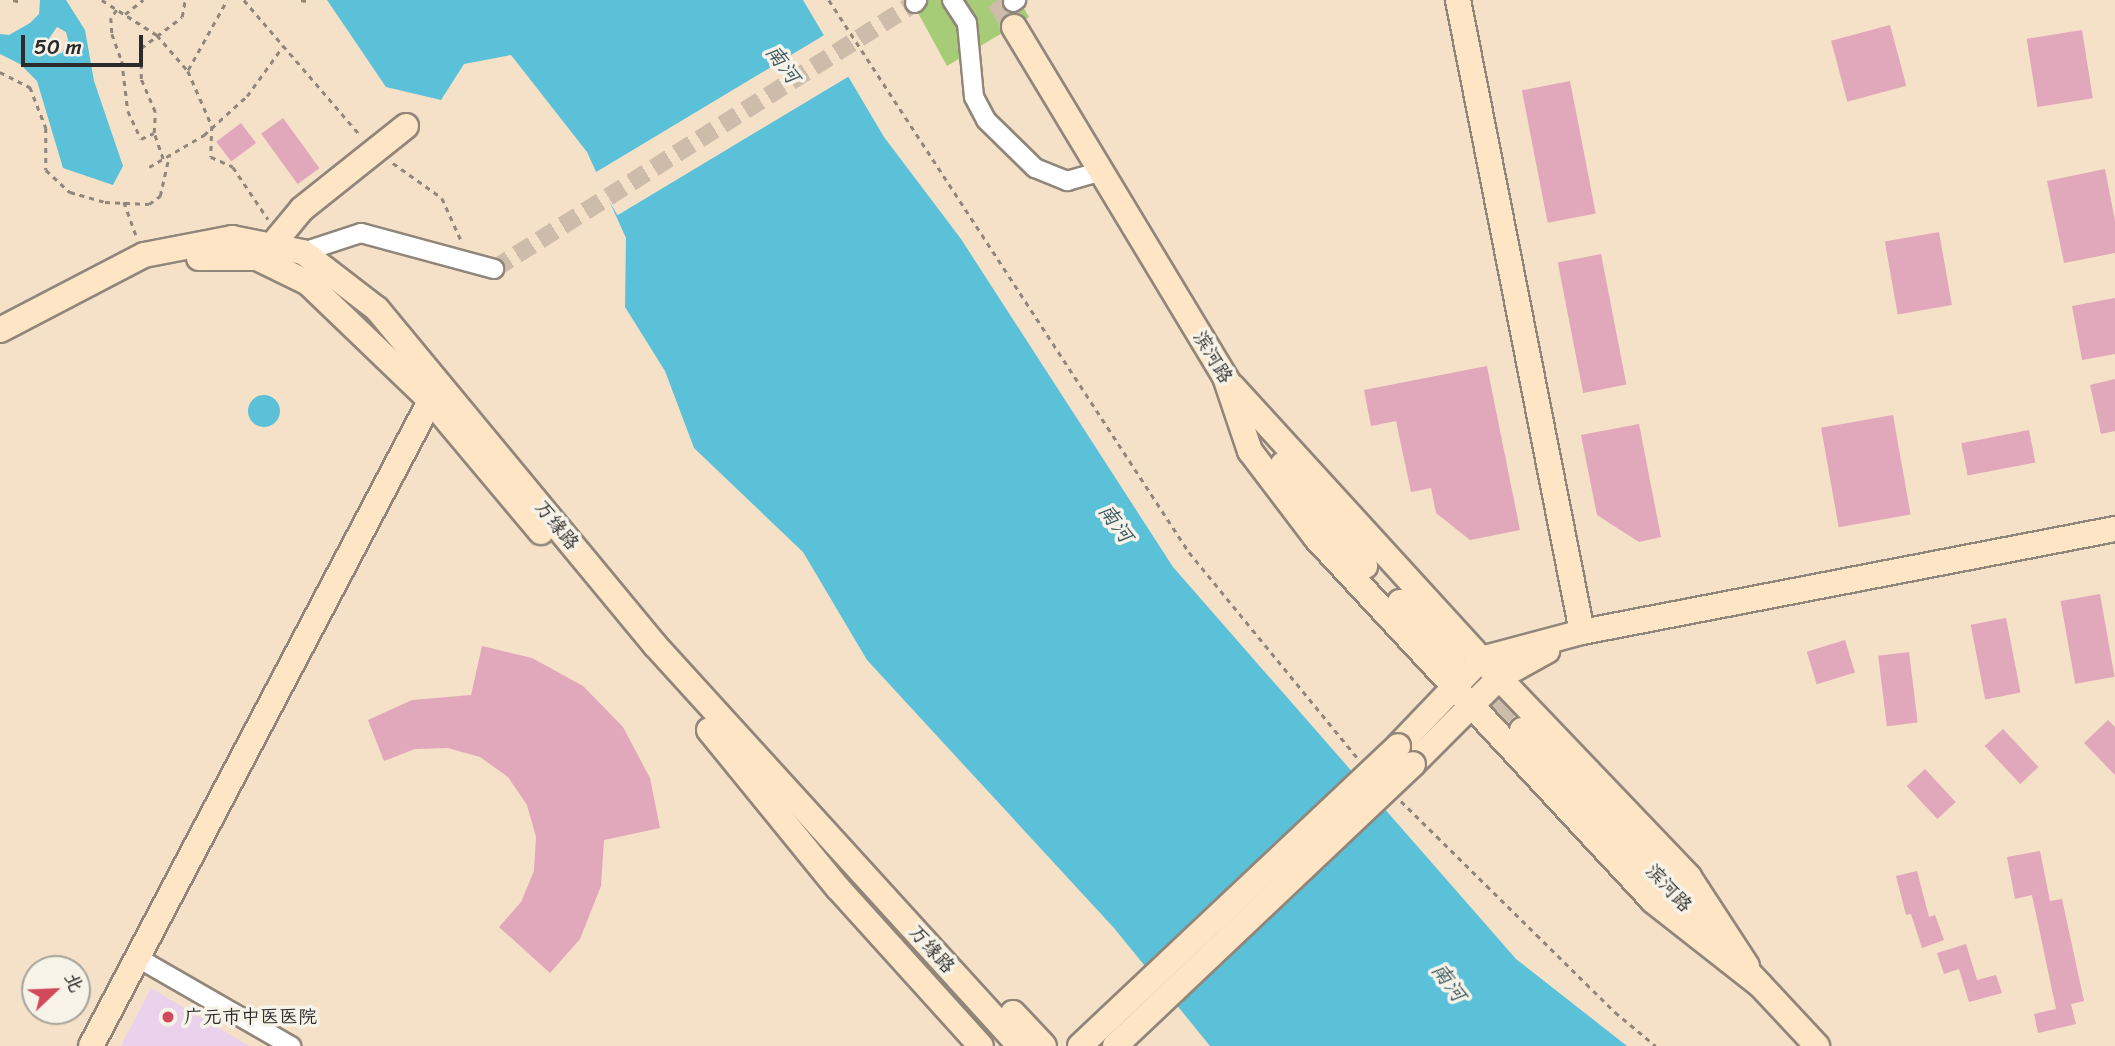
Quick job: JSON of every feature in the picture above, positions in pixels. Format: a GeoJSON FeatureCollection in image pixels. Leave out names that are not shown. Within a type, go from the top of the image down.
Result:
{"type":"FeatureCollection","features":[{"type":"Feature","properties":{"kind":"main road"},"geometry":{"type":"LineString","coordinates":[[1458,0],[1582,632]]}},
{"type":"Feature","properties":{"kind":"main road","name":"滨河路"},"geometry":{"type":"LineString","coordinates":[[1014,27],[1226,380],[1347,546],[1453,658]]}},
{"type":"Feature","properties":{"kind":"main road"},"geometry":{"type":"LineString","coordinates":[[277,240],[302,209],[406,126]]}},
{"type":"Feature","properties":{"kind":"main road","name":"万缘路"},"geometry":{"type":"LineString","coordinates":[[0,330],[144,255],[232,238],[277,240],[303,252],[377,309],[436,392],[709,730],[1005,1046]]}},
{"type":"Feature","properties":{"kind":"main road","name":"万缘路"},"geometry":{"type":"LineString","coordinates":[[0,335],[162,265],[216,255],[257,258],[317,290],[436,392],[701,697],[1020,1046]]}},
{"type":"Feature","properties":{"kind":"main road"},"geometry":{"type":"LineString","coordinates":[[1226,380],[1481,659],[1689,877],[1759,984]]}},
{"type":"Feature","properties":{"kind":"main road"},"geometry":{"type":"LineString","coordinates":[[1226,380],[1250,451],[1316,538],[1653,901],[1759,984]]}},
{"type":"Feature","properties":{"kind":"main road"},"geometry":{"type":"LineString","coordinates":[[91,1046],[436,392]]}},
{"type":"Feature","properties":{"kind":"main road"},"geometry":{"type":"LineString","coordinates":[[1115,1046],[1406,755],[1454,685],[1481,659],[1582,632],[2115,529]]}},
{"type":"Feature","properties":{"kind":"main road"},"geometry":{"type":"LineString","coordinates":[[1080,1046],[1406,755],[1472,705],[1500,677],[1582,632]]}},
{"type":"Feature","properties":{"kind":"main road"},"geometry":{"type":"LineString","coordinates":[[701,697],[869,858],[1044,1046]]}},
{"type":"Feature","properties":{"kind":"main road"},"geometry":{"type":"LineString","coordinates":[[709,730],[838,888],[981,1046]]}},
{"type":"Feature","properties":{"kind":"main road","name":"滨河路"},"geometry":{"type":"LineString","coordinates":[[1522,730],[1817,1046]]}},
{"type":"Feature","properties":{"kind":"street"},"geometry":{"type":"LineString","coordinates":[[953,0],[967,23],[974,97],[986,120],[1035,168],[1067,181],[1103,172]]}},
{"type":"Feature","properties":{"kind":"street"},"geometry":{"type":"LineString","coordinates":[[303,252],[361,233],[494,269]]}},
{"type":"Feature","properties":{"kind":"street"},"geometry":{"type":"LineString","coordinates":[[138,958],[291,1046]]}},
{"type":"Feature","properties":{"kind":"path"},"geometry":{"type":"LineString","coordinates":[[13,0],[22,2]]}},
{"type":"Feature","properties":{"kind":"path"},"geometry":{"type":"LineString","coordinates":[[102,0],[157,35],[188,71],[212,126],[211,157],[233,167],[277,240]]}},
{"type":"Feature","properties":{"kind":"path"},"geometry":{"type":"LineString","coordinates":[[122,14],[130,14],[143,0]]}},
{"type":"Feature","properties":{"kind":"path"},"geometry":{"type":"LineString","coordinates":[[163,159],[154,133],[155,112],[141,79],[141,48],[182,17],[185,0]]}},
{"type":"Feature","properties":{"kind":"path"},"geometry":{"type":"LineString","coordinates":[[188,71],[227,0]]}},
{"type":"Feature","properties":{"kind":"path"},"geometry":{"type":"LineString","coordinates":[[301,0],[306,1]]}},
{"type":"Feature","properties":{"kind":"path"},"geometry":{"type":"LineString","coordinates":[[829,0],[1189,552],[1358,758]]}},
{"type":"Feature","properties":{"kind":"path"},"geometry":{"type":"LineString","coordinates":[[117,10],[111,18],[112,34],[122,61],[128,111],[141,139],[154,133]]}},
{"type":"Feature","properties":{"kind":"path"},"geometry":{"type":"LineString","coordinates":[[149,167],[212,126],[247,96],[283,46]]}},
{"type":"Feature","properties":{"kind":"path"},"geometry":{"type":"LineString","coordinates":[[0,72],[30,87],[46,128],[46,170],[71,192],[149,204],[160,196],[169,156]]}},
{"type":"Feature","properties":{"kind":"path"},"geometry":{"type":"LineString","coordinates":[[124,202],[144,255]]}},
{"type":"Feature","properties":{"kind":"path"},"geometry":{"type":"LineString","coordinates":[[1398,797],[1615,1012],[1656,1046]]}},
{"type":"Feature","properties":{"kind":"shaded area","name":"广元市中医医院"},"geometry":{"type":"Polygon","coordinates":[[[151,988],[249,1046],[121,1046],[151,988]]]}},
{"type":"Feature","properties":{"kind":"green space"},"geometry":{"type":"Polygon","coordinates":[[[911,0],[1019,0],[1029,17],[947,66],[911,0]]]}},
{"type":"Feature","properties":{"kind":"water"},"geometry":{"type":"Polygon","coordinates":[[[40,0],[66,0],[85,30],[94,81],[123,166],[113,185],[63,168],[37,81],[20,64],[0,54],[0,34],[9,35],[30,23],[39,14],[40,0]],[[57,27],[48,40],[53,55],[62,53],[68,40],[66,32],[57,27]]]}},
{"type":"Feature","properties":{"kind":"water","name":"南河"},"geometry":{"type":"Polygon","coordinates":[[[327,0],[803,0],[884,137],[961,239],[1173,567],[1516,959],[1627,1046],[1210,1046],[1114,928],[867,660],[803,552],[694,448],[665,371],[625,307],[626,238],[587,152],[511,55],[464,64],[441,100],[386,87],[327,0]]]}},
{"type":"Feature","properties":{"kind":"water"},"geometry":{"type":"Polygon","coordinates":[[[264,395],[275,400],[280,411],[275,422],[264,427],[253,422],[248,411],[253,400],[264,395]]]}},
{"type":"Feature","properties":{"kind":"pier"},"geometry":{"type":"Polygon","coordinates":[[[826,34],[851,75],[618,215],[593,174],[826,34]]]}},
{"type":"Feature","properties":{"kind":"building"},"geometry":{"type":"Polygon","coordinates":[[[1890,25],[1906,86],[1847,102],[1831,41],[1890,25]]]}},
{"type":"Feature","properties":{"kind":"building"},"geometry":{"type":"Polygon","coordinates":[[[2082,30],[2093,98],[2037,107],[2027,39],[2082,30]]]}},
{"type":"Feature","properties":{"kind":"building"},"geometry":{"type":"Polygon","coordinates":[[[1570,81],[1596,214],[1548,223],[1522,90],[1570,81]]]}},
{"type":"Feature","properties":{"kind":"building"},"geometry":{"type":"Polygon","coordinates":[[[283,118],[319,168],[298,184],[261,134],[283,118]]]}},
{"type":"Feature","properties":{"kind":"building"},"geometry":{"type":"Polygon","coordinates":[[[241,123],[256,143],[231,162],[216,142],[241,123]]]}},
{"type":"Feature","properties":{"kind":"building"},"geometry":{"type":"Polygon","coordinates":[[[2105,169],[2115,221],[2115,253],[2064,263],[2047,181],[2105,169]]]}},
{"type":"Feature","properties":{"kind":"building"},"geometry":{"type":"Polygon","coordinates":[[[1939,232],[1952,305],[1898,314],[1885,242],[1939,232]]]}},
{"type":"Feature","properties":{"kind":"building"},"geometry":{"type":"Polygon","coordinates":[[[1601,254],[1626,385],[1583,393],[1558,262],[1601,254]]]}},
{"type":"Feature","properties":{"kind":"building"},"geometry":{"type":"Polygon","coordinates":[[[2115,298],[2115,354],[2082,360],[2072,306],[2115,298]]]}},
{"type":"Feature","properties":{"kind":"building"},"geometry":{"type":"Polygon","coordinates":[[[1487,366],[1520,530],[1470,540],[1436,513],[1431,488],[1411,492],[1396,421],[1371,426],[1364,390],[1487,366]]]}},
{"type":"Feature","properties":{"kind":"building"},"geometry":{"type":"Polygon","coordinates":[[[2115,379],[2115,431],[2101,434],[2090,385],[2115,379]]]}},
{"type":"Feature","properties":{"kind":"building"},"geometry":{"type":"Polygon","coordinates":[[[1893,415],[1911,514],[1839,527],[1821,428],[1893,415]]]}},
{"type":"Feature","properties":{"kind":"building"},"geometry":{"type":"Polygon","coordinates":[[[1639,424],[1661,537],[1639,542],[1597,515],[1581,435],[1639,424]]]}},
{"type":"Feature","properties":{"kind":"building"},"geometry":{"type":"Polygon","coordinates":[[[2029,430],[2035,462],[1968,476],[1961,443],[2029,430]]]}},
{"type":"Feature","properties":{"kind":"building"},"geometry":{"type":"Polygon","coordinates":[[[2100,594],[2115,677],[2075,684],[2061,601],[2100,594]]]}},
{"type":"Feature","properties":{"kind":"building"},"geometry":{"type":"Polygon","coordinates":[[[2006,618],[2021,693],[1985,699],[1971,625],[2006,618]]]}},
{"type":"Feature","properties":{"kind":"building"},"geometry":{"type":"Polygon","coordinates":[[[1845,640],[1855,673],[1817,684],[1807,652],[1845,640]]]}},
{"type":"Feature","properties":{"kind":"building"},"geometry":{"type":"Polygon","coordinates":[[[482,646],[532,658],[583,686],[623,727],[650,778],[660,828],[604,840],[601,886],[580,939],[550,973],[499,927],[521,902],[534,871],[536,837],[527,805],[508,777],[480,757],[448,748],[415,749],[384,761],[368,720],[412,700],[471,695],[482,646]]]}},
{"type":"Feature","properties":{"kind":"building"},"geometry":{"type":"Polygon","coordinates":[[[1909,652],[1918,722],[1887,726],[1878,656],[1909,652]]]}},
{"type":"Feature","properties":{"kind":"building"},"geometry":{"type":"Polygon","coordinates":[[[2108,720],[2115,727],[2115,775],[2084,743],[2108,720]]]}},
{"type":"Feature","properties":{"kind":"building"},"geometry":{"type":"Polygon","coordinates":[[[2003,729],[2038,767],[2020,784],[1985,746],[2003,729]]]}},
{"type":"Feature","properties":{"kind":"building"},"geometry":{"type":"Polygon","coordinates":[[[1925,769],[1956,802],[1937,819],[1907,786],[1925,769]]]}},
{"type":"Feature","properties":{"kind":"building"},"geometry":{"type":"Polygon","coordinates":[[[2040,851],[2050,901],[2062,899],[2084,1001],[2071,1004],[2076,1024],[2038,1033],[2034,1014],[2056,1009],[2032,895],[2015,899],[2007,857],[2040,851]]]}},
{"type":"Feature","properties":{"kind":"building"},"geometry":{"type":"Polygon","coordinates":[[[1917,871],[1929,917],[1935,915],[1944,940],[1922,948],[1911,914],[1906,915],[1896,876],[1917,871]]]}},
{"type":"Feature","properties":{"kind":"building"},"geometry":{"type":"Polygon","coordinates":[[[1966,944],[1977,980],[1996,975],[2002,993],[1969,1002],[1959,969],[1944,974],[1937,953],[1966,944]]]}},
{"type":"Feature","properties":{"kind":"tunnel"},"geometry":{"type":"LineString","coordinates":[[998,0],[1014,27]]}},
{"type":"Feature","properties":{"kind":"tunnel"},"geometry":{"type":"LineString","coordinates":[[494,269],[915,3]]}},
{"type":"Feature","properties":{"kind":"tunnel"},"geometry":{"type":"LineString","coordinates":[[1470,676],[1522,730]]}},
{"type":"Feature","properties":{"kind":"place","name":"广元市中医医院"},"geometry":{"type":"Point","coordinates":[168,1017]}}]}
